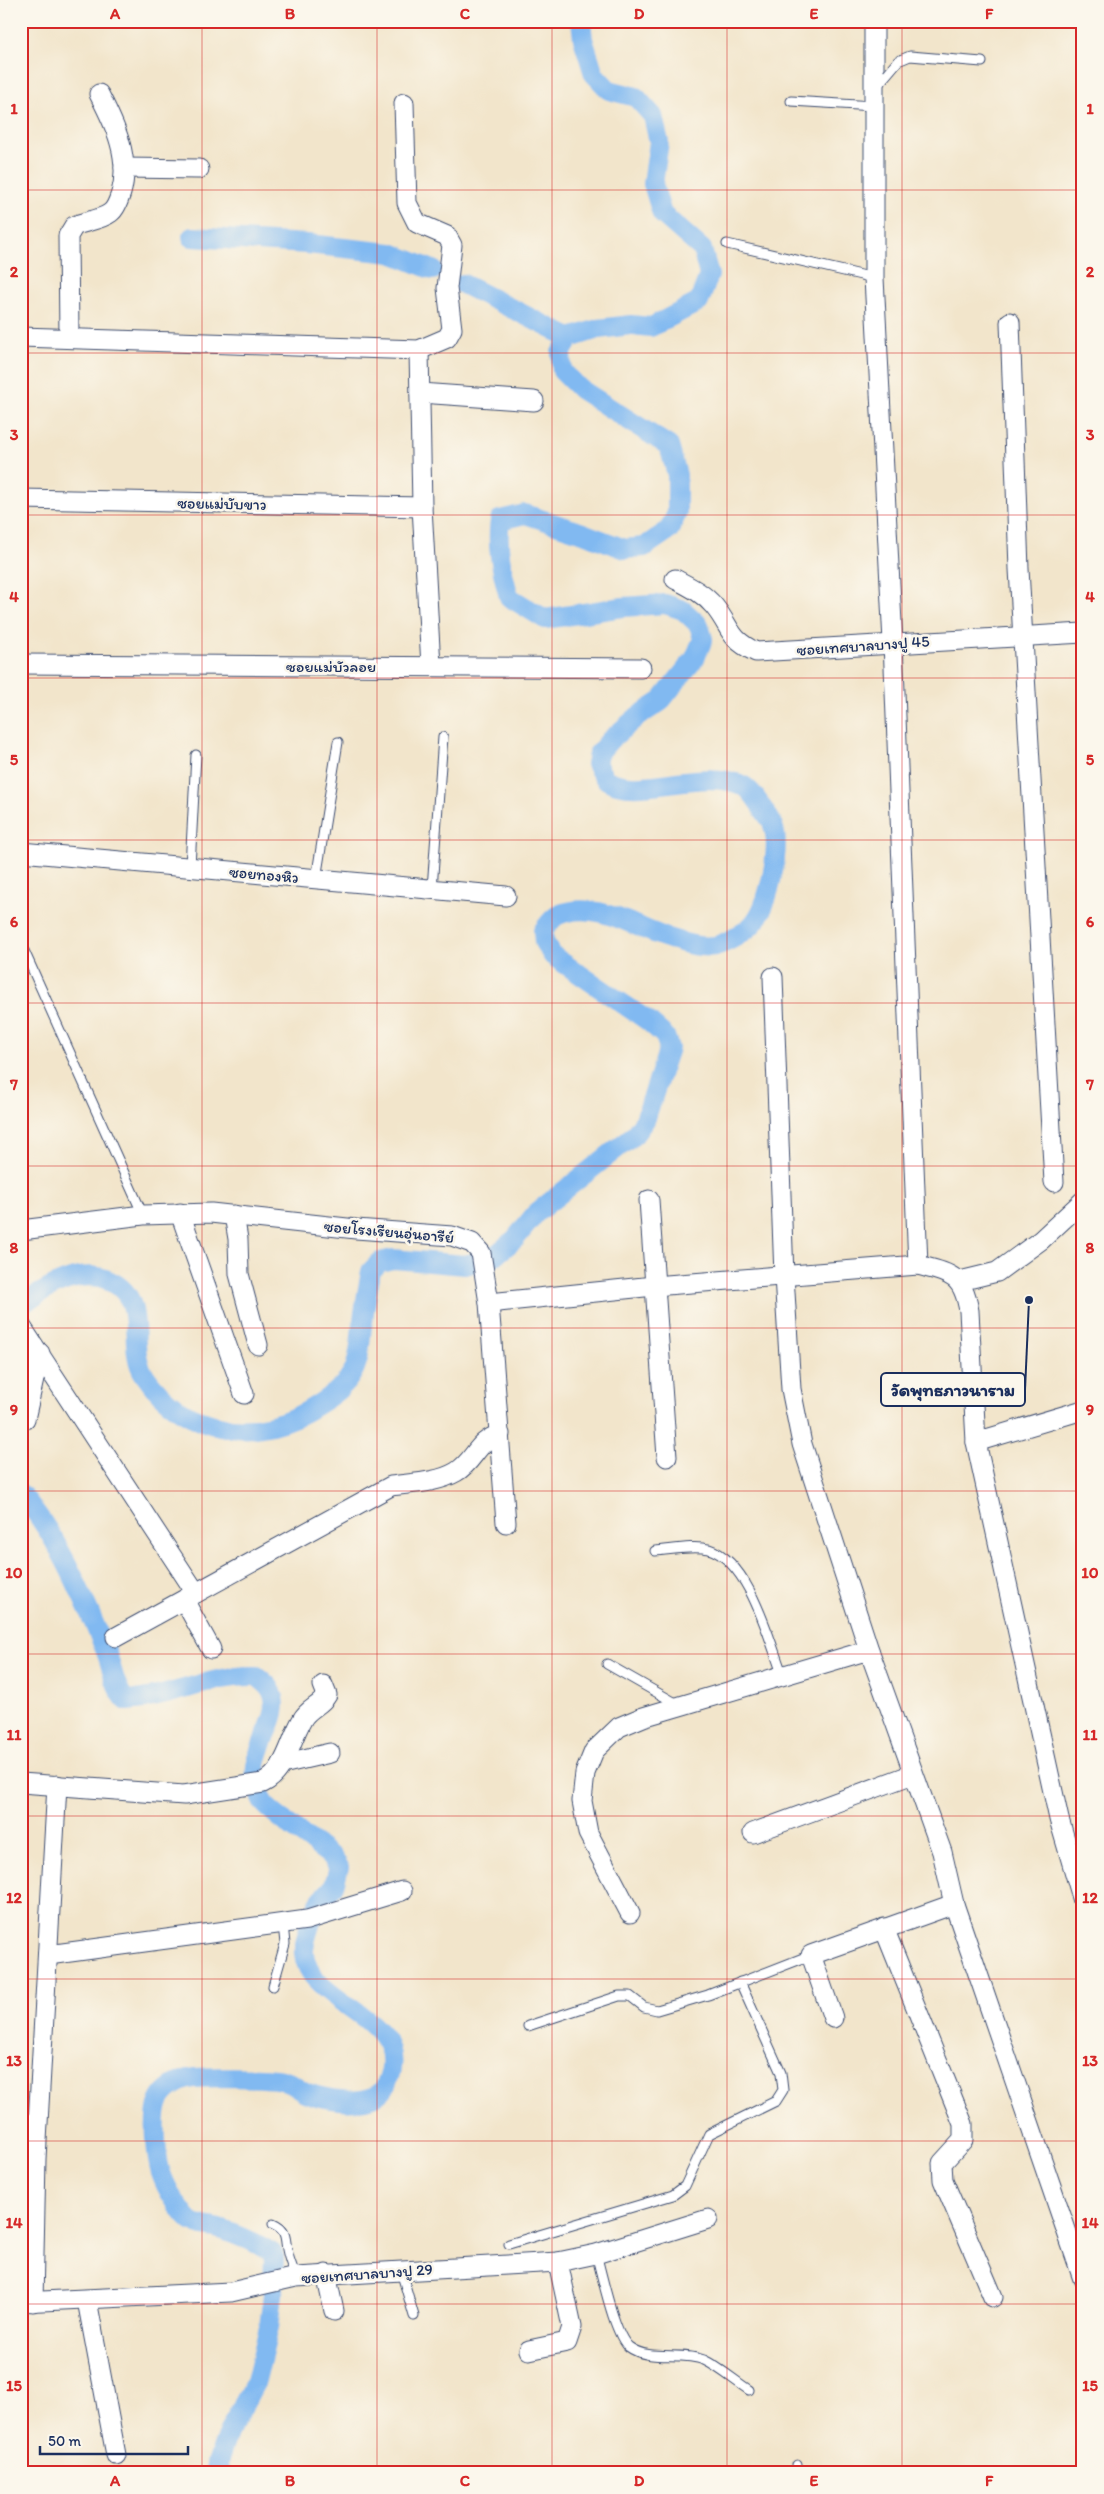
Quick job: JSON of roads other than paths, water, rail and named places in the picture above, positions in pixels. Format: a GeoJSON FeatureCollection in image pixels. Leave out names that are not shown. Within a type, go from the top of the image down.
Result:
{"type":"FeatureCollection","features":[{"type":"Feature","properties":{"kind":"street"},"geometry":{"type":"LineString","coordinates":[[874,21],[874,278],[892,642],[918,1265]]}},
{"type":"Feature","properties":{"kind":"street"},"geometry":{"type":"LineString","coordinates":[[68,338],[68,236],[74,226],[111,213],[118,201],[123,184],[124,168],[119,139],[99,94]]}},
{"type":"Feature","properties":{"kind":"street"},"geometry":{"type":"LineString","coordinates":[[21,337],[418,350],[447,338],[452,329],[447,288],[452,245],[447,236],[417,223],[407,204],[404,103]]}},
{"type":"Feature","properties":{"kind":"street"},"geometry":{"type":"LineString","coordinates":[[124,168],[199,169]]}},
{"type":"Feature","properties":{"kind":"street"},"geometry":{"type":"LineString","coordinates":[[1010,322],[1023,636],[1054,1182]]}},
{"type":"Feature","properties":{"kind":"street"},"geometry":{"type":"LineString","coordinates":[[418,350],[422,507],[430,666]]}},
{"type":"Feature","properties":{"kind":"street"},"geometry":{"type":"LineString","coordinates":[[420,393],[534,401]]}},
{"type":"Feature","properties":{"kind":"street","name":"ซอยแม่บับขาว"},"geometry":{"type":"LineString","coordinates":[[21,498],[422,507]]}},
{"type":"Feature","properties":{"kind":"street","name":"ซอยเทศบาลบางปู 45"},"geometry":{"type":"LineString","coordinates":[[675,579],[701,592],[715,607],[739,644],[756,652],[892,642],[1083,633]]}},
{"type":"Feature","properties":{"kind":"street","name":"ซอยแม่บัวลอย"},"geometry":{"type":"LineString","coordinates":[[21,664],[640,668]]}},
{"type":"Feature","properties":{"kind":"street","name":"ซอยทองหิว"},"geometry":{"type":"LineString","coordinates":[[21,852],[506,896]]}},
{"type":"Feature","properties":{"kind":"street"},"geometry":{"type":"LineString","coordinates":[[773,977],[790,1389],[802,1444],[869,1650],[942,1852],[954,1904],[1083,2279]]}},
{"type":"Feature","properties":{"kind":"street"},"geometry":{"type":"LineString","coordinates":[[649,1200],[667,1457]]}},
{"type":"Feature","properties":{"kind":"street"},"geometry":{"type":"LineString","coordinates":[[960,1281],[997,1272],[1041,1240],[1083,1201]]}},
{"type":"Feature","properties":{"kind":"street"},"geometry":{"type":"LineString","coordinates":[[180,1213],[244,1394]]}},
{"type":"Feature","properties":{"kind":"street","name":"ซอยโรงเรียนอุ่นอารีย์"},"geometry":{"type":"LineString","coordinates":[[21,1230],[144,1215],[180,1213],[234,1216],[452,1236],[472,1243],[482,1261],[489,1303],[506,1523]]}},
{"type":"Feature","properties":{"kind":"street"},"geometry":{"type":"LineString","coordinates":[[234,1216],[238,1239],[239,1274],[258,1344]]}},
{"type":"Feature","properties":{"kind":"street"},"geometry":{"type":"LineString","coordinates":[[489,1303],[654,1286],[918,1265],[938,1270],[960,1281],[966,1294],[969,1311],[976,1442],[1059,1818],[1083,1900]]}},
{"type":"Feature","properties":{"kind":"street"},"geometry":{"type":"LineString","coordinates":[[21,1326],[40,1353],[190,1597],[211,1649]]}},
{"type":"Feature","properties":{"kind":"street"},"geometry":{"type":"LineString","coordinates":[[25,1419],[40,1353]]}},
{"type":"Feature","properties":{"kind":"street"},"geometry":{"type":"LineString","coordinates":[[976,1442],[1082,1415]]}},
{"type":"Feature","properties":{"kind":"street"},"geometry":{"type":"LineString","coordinates":[[116,1637],[391,1486],[441,1479],[458,1472],[484,1441],[500,1434]]}},
{"type":"Feature","properties":{"kind":"street"},"geometry":{"type":"LineString","coordinates":[[630,1913],[588,1833],[582,1801],[585,1773],[594,1750],[619,1727],[643,1717],[869,1650]]}},
{"type":"Feature","properties":{"kind":"street"},"geometry":{"type":"LineString","coordinates":[[21,1783],[184,1795],[263,1783],[270,1780],[282,1764],[302,1719],[309,1710],[323,1701],[326,1695],[323,1685]]}},
{"type":"Feature","properties":{"kind":"street"},"geometry":{"type":"LineString","coordinates":[[282,1764],[330,1752]]}},
{"type":"Feature","properties":{"kind":"street"},"geometry":{"type":"LineString","coordinates":[[753,1833],[913,1774]]}},
{"type":"Feature","properties":{"kind":"street"},"geometry":{"type":"LineString","coordinates":[[27,2302],[29,2159],[48,1956],[57,1785]]}},
{"type":"Feature","properties":{"kind":"street"},"geometry":{"type":"LineString","coordinates":[[48,1956],[283,1924],[316,1917],[402,1890]]}},
{"type":"Feature","properties":{"kind":"street"},"geometry":{"type":"LineString","coordinates":[[833,2018],[811,1955],[954,1904]]}},
{"type":"Feature","properties":{"kind":"street"},"geometry":{"type":"LineString","coordinates":[[884,1928],[963,2124],[963,2140],[942,2163],[943,2180],[993,2297]]}},
{"type":"Feature","properties":{"kind":"street","name":"ซอยเทศบาลบางปู 29"},"geometry":{"type":"LineString","coordinates":[[27,2302],[230,2292],[261,2287],[295,2277],[326,2274],[558,2262],[596,2254],[708,2219]]}},
{"type":"Feature","properties":{"kind":"street"},"geometry":{"type":"LineString","coordinates":[[529,2350],[567,2342],[572,2327],[558,2262]]}},
{"type":"Feature","properties":{"kind":"street"},"geometry":{"type":"LineString","coordinates":[[326,2274],[334,2311]]}},
{"type":"Feature","properties":{"kind":"street"},"geometry":{"type":"LineString","coordinates":[[86,2300],[116,2455]]}},
{"type":"Feature","properties":{"kind":"lane"},"geometry":{"type":"LineString","coordinates":[[791,101],[874,97],[898,61],[910,56],[982,62]]}},
{"type":"Feature","properties":{"kind":"lane"},"geometry":{"type":"LineString","coordinates":[[727,244],[874,278]]}},
{"type":"Feature","properties":{"kind":"lane"},"geometry":{"type":"LineString","coordinates":[[432,889],[443,737]]}},
{"type":"Feature","properties":{"kind":"lane"},"geometry":{"type":"LineString","coordinates":[[316,879],[338,742]]}},
{"type":"Feature","properties":{"kind":"lane"},"geometry":{"type":"LineString","coordinates":[[190,867],[196,755]]}},
{"type":"Feature","properties":{"kind":"lane"},"geometry":{"type":"LineString","coordinates":[[21,944],[144,1215]]}},
{"type":"Feature","properties":{"kind":"lane"},"geometry":{"type":"LineString","coordinates":[[655,1550],[709,1549],[726,1559],[742,1576],[783,1676]]}},
{"type":"Feature","properties":{"kind":"lane"},"geometry":{"type":"LineString","coordinates":[[607,1664],[682,1706]]}},
{"type":"Feature","properties":{"kind":"lane"},"geometry":{"type":"LineString","coordinates":[[273,1986],[285,1944],[283,1924]]}},
{"type":"Feature","properties":{"kind":"lane"},"geometry":{"type":"LineString","coordinates":[[528,2026],[619,1996],[630,1996],[644,2007],[658,2010],[811,1955]]}},
{"type":"Feature","properties":{"kind":"lane"},"geometry":{"type":"LineString","coordinates":[[509,2244],[673,2195],[685,2186],[708,2134],[776,2101],[783,2090],[781,2073],[740,1982]]}},
{"type":"Feature","properties":{"kind":"lane"},"geometry":{"type":"LineString","coordinates":[[273,2224],[283,2230],[295,2277]]}},
{"type":"Feature","properties":{"kind":"lane"},"geometry":{"type":"LineString","coordinates":[[596,2254],[619,2334],[630,2347],[649,2354],[686,2355],[705,2360],[749,2390]]}},
{"type":"Feature","properties":{"kind":"lane"},"geometry":{"type":"LineString","coordinates":[[401,2270],[414,2316]]}},
{"type":"Feature","properties":{"kind":"waterway"},"geometry":{"type":"LineString","coordinates":[[21,1305],[65,1281],[89,1276],[101,1277],[123,1290],[130,1301],[134,1312],[139,1363],[144,1374],[161,1394],[180,1410],[201,1421],[224,1427],[248,1428],[271,1425],[295,1417],[332,1395],[342,1387],[353,1372],[359,1353],[371,1271],[380,1262],[393,1259],[465,1265],[492,1258],[515,1239],[536,1213],[634,1135],[645,1120],[669,1048],[665,1036],[648,1021],[553,956],[544,942],[543,931],[552,920],[558,915],[588,910],[618,918],[660,936],[694,945],[715,946],[743,932],[753,924],[761,912],[772,876],[776,850],[775,838],[771,820],[749,790],[744,786],[727,781],[709,779],[654,785],[621,785],[607,780],[596,764],[598,754],[610,740],[637,717],[660,702],[695,658],[703,639],[699,625],[683,610],[665,604],[623,607],[545,619],[509,597],[502,568],[499,549],[500,520],[525,514],[625,549],[644,547],[669,530],[677,513],[677,475],[669,446],[580,389],[562,371],[561,353],[570,338],[598,329],[631,325],[651,327],[699,302],[709,275],[702,249],[662,214],[653,184],[659,142],[653,116],[636,97],[609,90],[594,74],[583,39],[581,21]]}},
{"type":"Feature","properties":{"kind":"waterway"},"geometry":{"type":"LineString","coordinates":[[192,237],[307,244],[391,253],[433,270]]}},
{"type":"Feature","properties":{"kind":"waterway"},"geometry":{"type":"LineString","coordinates":[[463,284],[570,338]]}},
{"type":"Feature","properties":{"kind":"waterway"},"geometry":{"type":"LineString","coordinates":[[21,1494],[35,1511],[69,1568],[105,1649],[119,1690],[127,1701],[160,1696],[208,1682],[241,1676],[257,1676],[270,1688],[275,1702],[274,1714],[259,1753],[256,1768],[257,1784],[263,1802],[283,1821],[332,1857],[339,1867],[334,1885],[319,1903],[312,1920],[304,1953],[310,1971],[323,1987],[375,2027],[387,2043],[392,2062],[386,2085],[380,2093],[361,2100],[324,2098],[305,2092],[282,2080],[219,2077],[188,2079],[167,2091],[159,2102],[156,2117],[159,2166],[166,2185],[182,2211],[194,2223],[241,2236],[274,2254],[273,2294],[269,2327],[256,2381],[228,2433],[217,2464],[221,2473]]}},
{"type":"Feature","properties":{"kind":"place","name":"วัดพุทธภาวนาราม"},"geometry":{"type":"Point","coordinates":[1029,1300]}}]}
